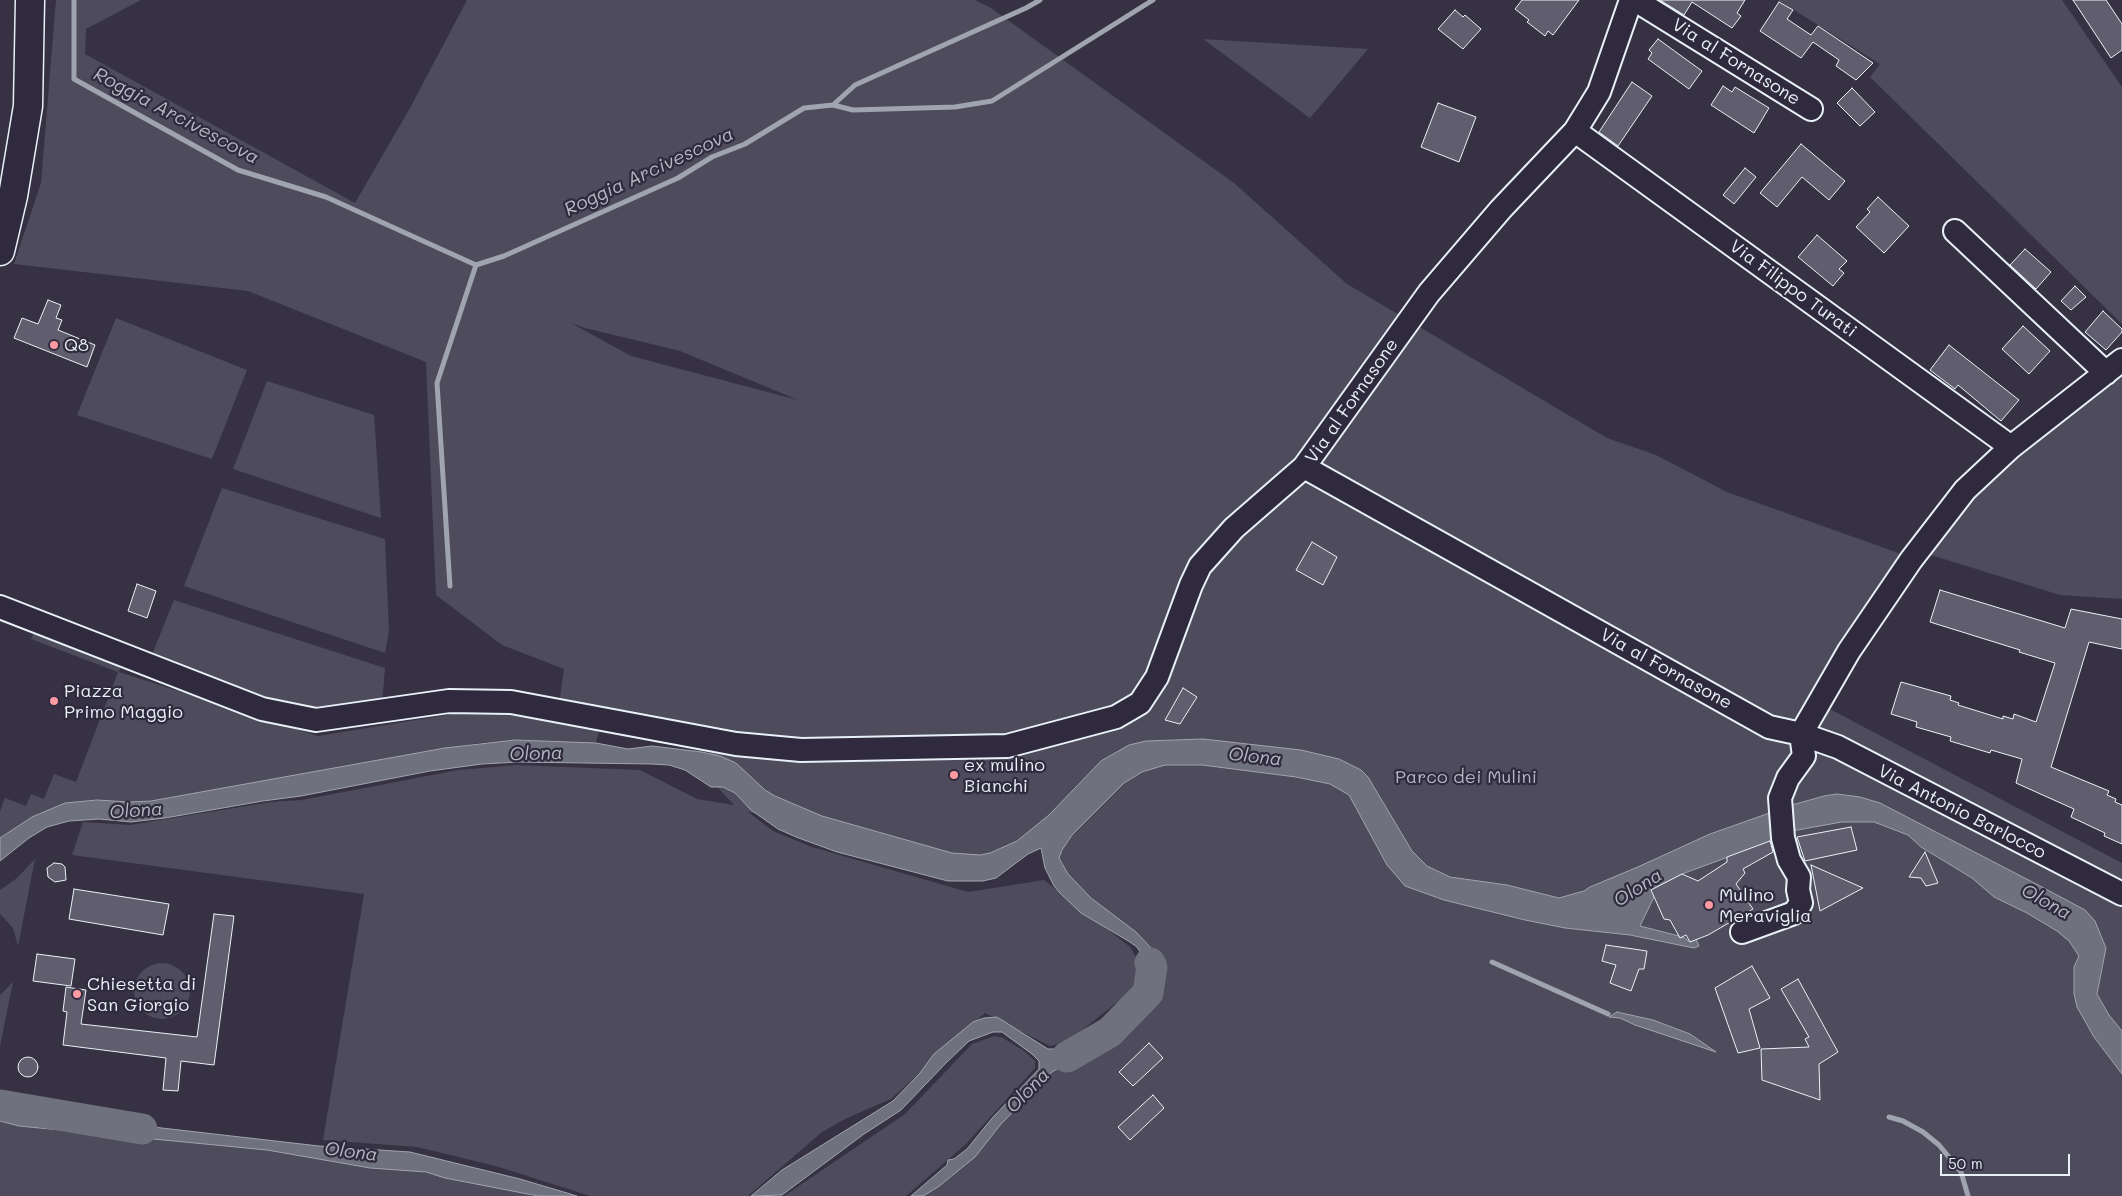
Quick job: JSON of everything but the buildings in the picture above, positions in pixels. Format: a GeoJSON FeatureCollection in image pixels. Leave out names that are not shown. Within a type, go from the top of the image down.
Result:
{"type":"FeatureCollection","features":[{"type":"Feature","properties":{"kind":"main road"},"geometry":{"type":"LineString","coordinates":[[0,251],[14,196],[28,106],[30,0]]}},
{"type":"Feature","properties":{"kind":"street","name":"Via al Fornasone"},"geometry":{"type":"LineString","coordinates":[[1801,734],[1769,727],[1304,467],[1429,293],[1501,209],[1575,131],[1598,92],[1633,0],[1811,109]]}},
{"type":"Feature","properties":{"kind":"street","name":"Via Filippo Turati"},"geometry":{"type":"LineString","coordinates":[[1575,131],[2010,447]]}},
{"type":"Feature","properties":{"kind":"street"},"geometry":{"type":"LineString","coordinates":[[1742,932],[1794,913],[1801,903],[1798,890],[1799,877],[1789,860],[1783,838],[1780,798],[1788,778],[1804,756],[1801,734],[1848,651],[1911,560],[1966,490],[2010,447],[2114,367],[1954,231]]}},
{"type":"Feature","properties":{"kind":"street"},"geometry":{"type":"LineString","coordinates":[[0,607],[262,709],[316,720],[449,701],[511,702],[736,744],[801,750],[1007,746],[1116,717],[1140,703],[1157,677],[1191,585],[1200,566],[1234,528],[1304,467]]}},
{"type":"Feature","properties":{"kind":"street","name":"Via Antonio Barlocco"},"geometry":{"type":"LineString","coordinates":[[1801,734],[1838,747],[2122,894]]}},
{"type":"Feature","properties":{"kind":"green space","name":"Parco dei Mulini"},"geometry":{"type":"Polygon","coordinates":[[[56,0],[141,0],[86,29],[85,54],[355,203],[410,108],[467,0],[975,0],[991,8],[1234,183],[1347,284],[1607,438],[1656,455],[1727,492],[1921,561],[1826,707],[2122,863],[2122,1196],[920,1196],[936,1183],[1053,1055],[1101,1029],[1128,1006],[1146,970],[1142,950],[1063,884],[1045,844],[943,877],[832,828],[748,812],[773,831],[812,847],[968,892],[1044,880],[1130,947],[1141,965],[1135,988],[1067,1042],[1050,1046],[985,1013],[891,1099],[847,1118],[822,1132],[748,1196],[590,1196],[499,1167],[417,1147],[323,1140],[364,894],[72,855],[83,822],[130,825],[271,802],[302,800],[458,770],[517,765],[640,770],[697,799],[734,805],[706,775],[716,735],[559,704],[564,669],[502,645],[436,595],[426,362],[248,291],[14,264],[41,183],[56,0]],[[571,323],[631,356],[798,400],[680,351],[571,323]]]}},
{"type":"Feature","properties":{"kind":"green space"},"geometry":{"type":"Polygon","coordinates":[[[1778,0],[2062,0],[2122,87],[2122,324],[1870,77],[1880,64],[1778,0]]]}},
{"type":"Feature","properties":{"kind":"green space"},"geometry":{"type":"Polygon","coordinates":[[[1203,39],[1368,49],[1310,118],[1203,39]]]}},
{"type":"Feature","properties":{"kind":"green space"},"geometry":{"type":"Polygon","coordinates":[[[116,318],[247,370],[212,459],[77,415],[116,318]]]}},
{"type":"Feature","properties":{"kind":"green space"},"geometry":{"type":"Polygon","coordinates":[[[2122,360],[2122,599],[2060,595],[1918,551],[1965,490],[2122,360]]]}},
{"type":"Feature","properties":{"kind":"green space"},"geometry":{"type":"Polygon","coordinates":[[[267,381],[374,415],[381,518],[233,469],[267,381]]]}},
{"type":"Feature","properties":{"kind":"green space"},"geometry":{"type":"Polygon","coordinates":[[[222,488],[385,539],[389,631],[385,653],[184,586],[222,488]]]}},
{"type":"Feature","properties":{"kind":"green space"},"geometry":{"type":"Polygon","coordinates":[[[174,600],[385,668],[382,705],[318,711],[267,703],[151,657],[174,600]]]}},
{"type":"Feature","properties":{"kind":"green space"},"geometry":{"type":"Polygon","coordinates":[[[34,632],[121,665],[119,672],[318,736],[453,714],[506,710],[601,723],[596,743],[515,740],[479,743],[150,801],[97,800],[65,803],[32,817],[0,838],[0,811],[5,798],[26,806],[31,794],[44,799],[54,774],[76,782],[118,672],[31,639],[34,632]]]}},
{"type":"Feature","properties":{"kind":"green space"},"geometry":{"type":"Polygon","coordinates":[[[35,859],[18,946],[13,928],[0,914],[0,890],[17,878],[35,859]]]}},
{"type":"Feature","properties":{"kind":"green space"},"geometry":{"type":"Polygon","coordinates":[[[162,963],[173,965],[182,971],[188,980],[190,991],[188,1002],[182,1011],[173,1017],[162,1019],[151,1017],[142,1011],[136,1002],[134,991],[136,980],[142,971],[151,965],[162,963]]]}},
{"type":"Feature","properties":{"kind":"green space"},"geometry":{"type":"Polygon","coordinates":[[[13,982],[0,1046],[0,995],[13,982]]]}},
{"type":"Feature","properties":{"kind":"green space"},"geometry":{"type":"Polygon","coordinates":[[[994,1036],[1003,1038],[1024,1051],[1035,1061],[1035,1068],[965,1145],[906,1196],[784,1196],[905,1114],[972,1044],[994,1036]]]}},
{"type":"Feature","properties":{"kind":"green space"},"geometry":{"type":"Polygon","coordinates":[[[0,1108],[242,1138],[503,1187],[533,1196],[0,1196],[0,1108]]]}},
{"type":"Feature","properties":{"kind":"water"},"geometry":{"type":"Polygon","coordinates":[[[1203,739],[1301,750],[1339,759],[1361,770],[1368,777],[1412,851],[1427,866],[1450,877],[1507,885],[1559,898],[1584,891],[1710,834],[1792,805],[1837,794],[1860,797],[1880,803],[2085,910],[2095,921],[2106,948],[2097,994],[2109,1015],[2122,1031],[2122,1074],[2094,1037],[2077,1007],[2074,994],[2074,967],[2079,956],[2069,941],[2057,931],[2027,913],[1994,897],[1972,878],[1921,847],[1908,835],[1874,822],[1842,822],[1786,832],[1774,840],[1682,874],[1657,887],[1640,926],[1679,936],[1680,938],[1683,937],[1690,942],[1696,939],[1699,946],[1694,948],[1630,935],[1565,928],[1444,900],[1405,886],[1387,865],[1349,795],[1330,784],[1296,777],[1202,765],[1165,765],[1142,772],[1124,783],[1072,835],[1059,858],[1068,874],[1091,898],[1136,932],[1152,949],[1158,959],[1160,973],[1144,997],[1089,1049],[1052,1072],[1001,1124],[975,1157],[938,1187],[923,1196],[911,1196],[947,1165],[948,1160],[954,1159],[967,1149],[993,1117],[1039,1069],[1039,1061],[1032,1054],[1002,1032],[993,1032],[969,1041],[901,1110],[864,1134],[782,1195],[751,1196],[782,1170],[893,1101],[920,1073],[934,1054],[973,1022],[984,1018],[997,1017],[1048,1049],[1065,1049],[1081,1041],[1137,989],[1145,973],[1142,955],[1137,947],[1081,913],[1060,893],[1054,886],[1045,868],[1041,848],[1028,854],[996,878],[983,881],[948,881],[837,852],[796,837],[778,829],[751,810],[735,793],[723,787],[711,787],[685,770],[669,765],[518,762],[482,764],[430,771],[301,796],[165,818],[131,822],[99,819],[69,821],[47,827],[29,838],[0,861],[0,838],[32,817],[65,803],[97,800],[151,801],[445,748],[515,740],[596,743],[628,749],[652,746],[720,756],[736,763],[765,790],[775,796],[822,816],[952,853],[980,855],[990,853],[1017,841],[1049,815],[1101,761],[1129,745],[1146,741],[1203,739]]]}},
{"type":"Feature","properties":{"kind":"water"},"geometry":{"type":"Polygon","coordinates":[[[1617,1012],[1653,1020],[1690,1034],[1716,1052],[1635,1025],[1620,1018],[1609,1017],[1617,1012]]]}},
{"type":"Feature","properties":{"kind":"water"},"geometry":{"type":"Polygon","coordinates":[[[0,1110],[47,1119],[153,1127],[319,1146],[410,1152],[520,1179],[577,1196],[538,1196],[445,1178],[426,1172],[370,1168],[267,1150],[19,1126],[0,1121],[0,1110]]]}},
{"type":"Feature","properties":{"kind":"waterway","name":"Roggia Arcivescova"},"geometry":{"type":"LineString","coordinates":[[74,0],[74,79],[238,170],[326,197],[476,265]]}},
{"type":"Feature","properties":{"kind":"waterway","name":"Roggia Arcivescova"},"geometry":{"type":"LineString","coordinates":[[833,105],[855,85],[1040,0]]}},
{"type":"Feature","properties":{"kind":"waterway","name":"Roggia Arcivescova"},"geometry":{"type":"LineString","coordinates":[[450,586],[437,383],[476,265],[504,256],[678,178],[712,157],[745,144],[804,108],[833,105],[853,110],[955,107],[992,101],[1153,0]]}},
{"type":"Feature","properties":{"kind":"waterway"},"geometry":{"type":"LineString","coordinates":[[1492,962],[1608,1014]]}},
{"type":"Feature","properties":{"kind":"waterway","name":"Olona"},"geometry":{"type":"LineString","coordinates":[[1067,1057],[1110,1032],[1148,993],[1152,967],[1150,963]]}},
{"type":"Feature","properties":{"kind":"waterway","name":"Olona"},"geometry":{"type":"LineString","coordinates":[[0,1105],[142,1129]]}},
{"type":"Feature","properties":{"kind":"waterway"},"geometry":{"type":"LineString","coordinates":[[1889,1117],[1903,1121],[1923,1132],[1939,1145],[1961,1172],[1968,1196]]}},
{"type":"Feature","properties":{"kind":"place","name":"Q8"},"geometry":{"type":"Point","coordinates":[54,345]}},
{"type":"Feature","properties":{"kind":"place","name":"Piazza Primo Maggio"},"geometry":{"type":"Point","coordinates":[54,701]}},
{"type":"Feature","properties":{"kind":"place","name":"ex mulino Bianchi"},"geometry":{"type":"Point","coordinates":[954,775]}},
{"type":"Feature","properties":{"kind":"place","name":"Mulino Meraviglia"},"geometry":{"type":"Point","coordinates":[1709,905]}},
{"type":"Feature","properties":{"kind":"place","name":"Chiesetta di San Giorgio"},"geometry":{"type":"Point","coordinates":[77,994]}}]}
